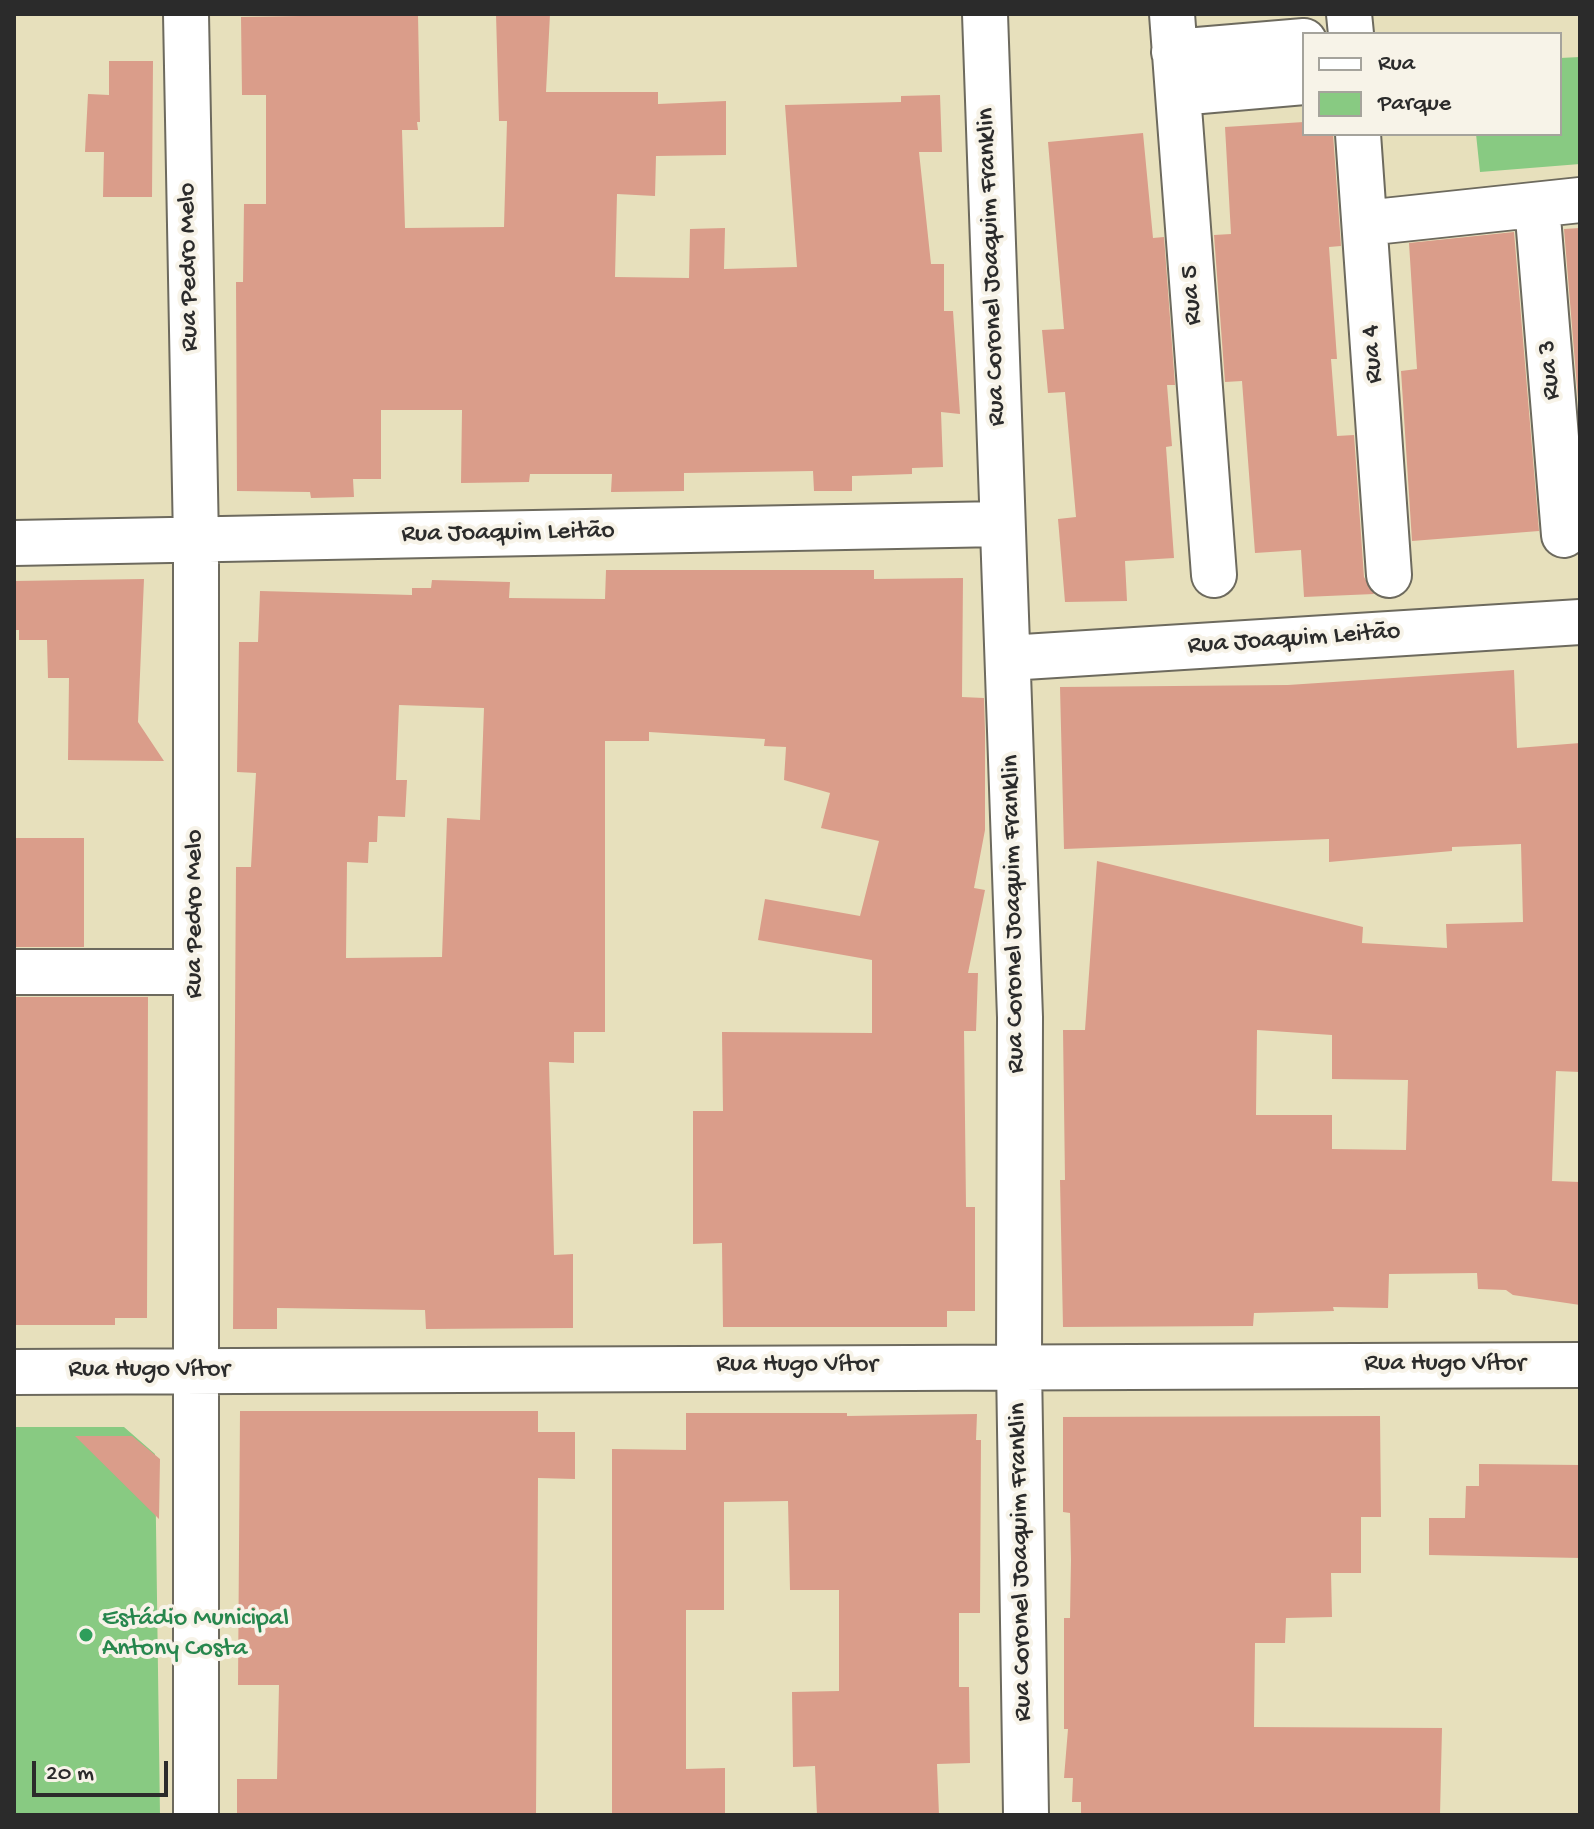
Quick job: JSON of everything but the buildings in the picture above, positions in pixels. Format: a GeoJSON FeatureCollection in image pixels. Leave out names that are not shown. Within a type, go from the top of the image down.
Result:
{"type":"FeatureCollection","features":[{"type":"Feature","properties":{"kind":"street","name":"Rua Pedro Melo"},"geometry":{"type":"LineString","coordinates":[[186,14],[196,541],[196,1815]]}},
{"type":"Feature","properties":{"kind":"street","name":"Rua Coronel Joaquim Franklin"},"geometry":{"type":"LineString","coordinates":[[985,14],[1020,1017],[1019,1365],[1026,1815]]}},
{"type":"Feature","properties":{"kind":"street"},"geometry":{"type":"LineString","coordinates":[[1174,53],[1302,41]]}},
{"type":"Feature","properties":{"kind":"street"},"geometry":{"type":"LineString","coordinates":[[1174,53],[1302,82]]}},
{"type":"Feature","properties":{"kind":"street","name":"Rua 5"},"geometry":{"type":"LineString","coordinates":[[1174,53],[1214,575]]}},
{"type":"Feature","properties":{"kind":"street","name":"Rua 4"},"geometry":{"type":"LineString","coordinates":[[1358,136],[1389,575]]}},
{"type":"Feature","properties":{"kind":"street"},"geometry":{"type":"LineString","coordinates":[[1365,223],[1580,200]]}},
{"type":"Feature","properties":{"kind":"street","name":"Rua 3"},"geometry":{"type":"LineString","coordinates":[[1537,205],[1564,535]]}},
{"type":"Feature","properties":{"kind":"street","name":"Rua Joaquim Leitão"},"geometry":{"type":"LineString","coordinates":[[14,543],[1001,524]]}},
{"type":"Feature","properties":{"kind":"street","name":"Rua Joaquim Leitão"},"geometry":{"type":"LineString","coordinates":[[1008,658],[1580,622]]}},
{"type":"Feature","properties":{"kind":"street"},"geometry":{"type":"LineString","coordinates":[[14,972],[196,972]]}},
{"type":"Feature","properties":{"kind":"street","name":"Rua Hugo Vítor"},"geometry":{"type":"LineString","coordinates":[[14,1372],[1019,1365],[1580,1365]]}},
{"type":"Feature","properties":{"kind":"green space"},"geometry":{"type":"Polygon","coordinates":[[[1580,57],[1580,164],[1480,172],[1476,136],[1562,136],[1562,58],[1580,57]]]}},
{"type":"Feature","properties":{"kind":"green space","name":"Estádio Municipal Antony Costa"},"geometry":{"type":"Polygon","coordinates":[[[14,1427],[124,1427],[155,1454],[160,1815],[14,1815],[14,1427]]]}},
{"type":"Feature","properties":{"kind":"place","name":"Estádio Municipal Antony Costa"},"geometry":{"type":"Point","coordinates":[86,1635]}}]}
